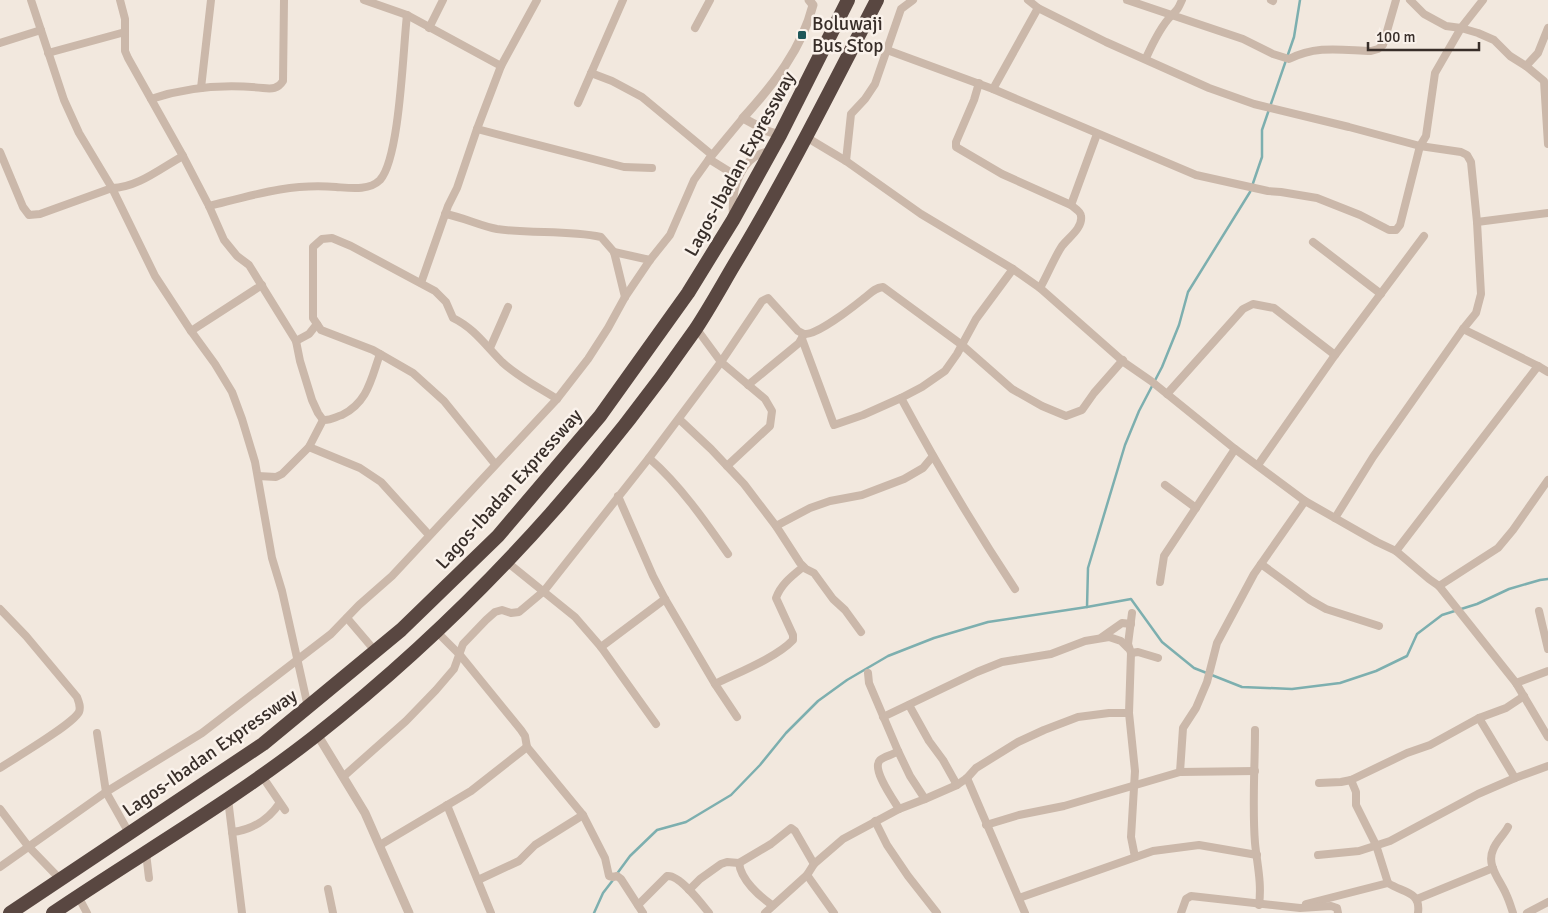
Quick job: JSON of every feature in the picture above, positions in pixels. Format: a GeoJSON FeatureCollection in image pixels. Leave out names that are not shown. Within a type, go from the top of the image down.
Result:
{"type":"FeatureCollection","features":[{"type":"Feature","properties":{"kind":"highway","name":"Lagos-Ibadan Expressway"},"geometry":{"type":"LineString","coordinates":[[10,913],[263,744],[402,630],[498,536],[600,416],[688,293],[734,220],[780,135],[848,0]]}},
{"type":"Feature","properties":{"kind":"highway"},"geometry":{"type":"LineString","coordinates":[[53,913],[262,776],[317,734],[436,631],[507,562],[585,475],[696,328],[771,204],[878,0]]}},
{"type":"Feature","properties":{"kind":"street"},"geometry":{"type":"LineString","coordinates":[[31,0],[64,100],[76,124],[112,188],[154,276],[190,331],[215,364],[232,392],[242,418],[258,476],[272,558],[282,591],[308,707]]}},
{"type":"Feature","properties":{"kind":"street"},"geometry":{"type":"LineString","coordinates":[[120,0],[125,19],[125,50],[209,206],[224,240],[237,256],[249,265],[296,341],[312,400],[323,420]]}},
{"type":"Feature","properties":{"kind":"street"},"geometry":{"type":"LineString","coordinates":[[201,88],[211,0]]}},
{"type":"Feature","properties":{"kind":"street"},"geometry":{"type":"LineString","coordinates":[[151,99],[174,92],[201,88],[253,87],[272,89],[279,86],[283,81],[284,0]]}},
{"type":"Feature","properties":{"kind":"street"},"geometry":{"type":"LineString","coordinates":[[364,0],[407,15],[501,66]]}},
{"type":"Feature","properties":{"kind":"street"},"geometry":{"type":"LineString","coordinates":[[429,28],[443,0]]}},
{"type":"Feature","properties":{"kind":"street"},"geometry":{"type":"LineString","coordinates":[[421,283],[501,66],[537,0]]}},
{"type":"Feature","properties":{"kind":"street"},"geometry":{"type":"LineString","coordinates":[[578,102],[623,0]]}},
{"type":"Feature","properties":{"kind":"street"},"geometry":{"type":"LineString","coordinates":[[695,28],[710,0]]}},
{"type":"Feature","properties":{"kind":"street"},"geometry":{"type":"LineString","coordinates":[[846,160],[851,114],[865,99],[875,84],[901,9],[913,0]]}},
{"type":"Feature","properties":{"kind":"street"},"geometry":{"type":"LineString","coordinates":[[1028,0],[1038,8],[1106,42],[1146,58],[1208,88],[1254,104],[1420,146],[1467,154],[1471,162],[1477,222],[1481,294],[1476,314],[1463,329],[1373,457],[1335,518]]}},
{"type":"Feature","properties":{"kind":"street"},"geometry":{"type":"LineString","coordinates":[[1127,0],[1243,39],[1273,54],[1289,59],[1303,52],[1322,49],[1378,50],[1383,45],[1396,0]]}},
{"type":"Feature","properties":{"kind":"street"},"geometry":{"type":"LineString","coordinates":[[1146,58],[1171,16],[1177,12],[1182,0]]}},
{"type":"Feature","properties":{"kind":"street"},"geometry":{"type":"LineString","coordinates":[[1410,0],[1424,14],[1446,26],[1462,28],[1494,40],[1510,56],[1546,81],[1548,144]]}},
{"type":"Feature","properties":{"kind":"street"},"geometry":{"type":"LineString","coordinates":[[887,50],[993,88],[1196,175],[1268,192],[1281,192],[1317,198],[1360,215],[1389,230],[1396,230],[1400,225],[1420,146],[1426,136],[1435,73],[1462,28],[1483,0]]}},
{"type":"Feature","properties":{"kind":"street"},"geometry":{"type":"LineString","coordinates":[[0,866],[106,792],[202,733],[331,634],[359,605],[392,576],[557,398],[588,359],[625,297],[650,260],[670,235],[694,180],[743,118],[766,93],[789,61],[808,26],[813,2]]}},
{"type":"Feature","properties":{"kind":"street"},"geometry":{"type":"LineString","coordinates":[[993,88],[1038,8]]}},
{"type":"Feature","properties":{"kind":"street"},"geometry":{"type":"LineString","coordinates":[[209,206],[288,187],[338,187],[349,189],[371,185],[380,179],[390,155],[398,119],[407,15]]}},
{"type":"Feature","properties":{"kind":"street"},"geometry":{"type":"LineString","coordinates":[[1526,66],[1538,53],[1548,28]]}},
{"type":"Feature","properties":{"kind":"street"},"geometry":{"type":"LineString","coordinates":[[0,43],[40,30]]}},
{"type":"Feature","properties":{"kind":"street"},"geometry":{"type":"LineString","coordinates":[[48,53],[125,32]]}},
{"type":"Feature","properties":{"kind":"street"},"geometry":{"type":"LineString","coordinates":[[591,72],[642,97],[711,157],[738,177]]}},
{"type":"Feature","properties":{"kind":"street"},"geometry":{"type":"LineString","coordinates":[[979,83],[974,100],[956,142],[956,147],[1002,174],[1071,205],[1081,216],[1080,223],[1074,234],[1062,246],[1040,288]]}},
{"type":"Feature","properties":{"kind":"street"},"geometry":{"type":"LineString","coordinates":[[743,118],[766,131],[780,135]]}},
{"type":"Feature","properties":{"kind":"street"},"geometry":{"type":"LineString","coordinates":[[477,128],[624,167],[652,168]]}},
{"type":"Feature","properties":{"kind":"street"},"geometry":{"type":"LineString","coordinates":[[1071,205],[1097,134]]}},
{"type":"Feature","properties":{"kind":"street"},"geometry":{"type":"LineString","coordinates":[[806,137],[846,160],[921,214],[1040,288],[1122,360],[1235,449],[1305,501],[1396,551],[1439,586],[1516,683],[1548,737]]}},
{"type":"Feature","properties":{"kind":"street"},"geometry":{"type":"LineString","coordinates":[[734,220],[733,196],[738,177],[751,159],[761,152],[771,151]]}},
{"type":"Feature","properties":{"kind":"street"},"geometry":{"type":"LineString","coordinates":[[0,152],[23,207],[29,215],[40,214],[112,188],[122,188],[133,184],[182,156]]}},
{"type":"Feature","properties":{"kind":"street"},"geometry":{"type":"LineString","coordinates":[[1477,222],[1548,213]]}},
{"type":"Feature","properties":{"kind":"street"},"geometry":{"type":"LineString","coordinates":[[445,214],[495,229],[601,237],[614,252],[625,297]]}},
{"type":"Feature","properties":{"kind":"street"},"geometry":{"type":"LineString","coordinates":[[1258,465],[1335,356],[1424,236]]}},
{"type":"Feature","properties":{"kind":"street"},"geometry":{"type":"LineString","coordinates":[[495,464],[444,401],[413,373],[380,354],[321,330],[313,318],[313,247],[322,239],[332,238],[351,246],[435,291],[446,302],[453,318],[474,332],[502,362],[523,378],[557,398]]}},
{"type":"Feature","properties":{"kind":"street"},"geometry":{"type":"LineString","coordinates":[[1313,242],[1381,294]]}},
{"type":"Feature","properties":{"kind":"street"},"geometry":{"type":"LineString","coordinates":[[614,252],[650,260]]}},
{"type":"Feature","properties":{"kind":"street"},"geometry":{"type":"LineString","coordinates":[[344,776],[412,715],[454,669],[463,644],[473,631],[495,612],[502,610],[511,613],[519,612],[544,591],[679,419],[721,362],[762,301],[768,298],[803,336],[834,424],[863,415],[901,398],[922,387],[944,371],[962,345],[976,318],[1012,269]]}},
{"type":"Feature","properties":{"kind":"street"},"geometry":{"type":"LineString","coordinates":[[190,331],[262,285]]}},
{"type":"Feature","properties":{"kind":"street"},"geometry":{"type":"LineString","coordinates":[[748,385],[803,336],[821,328],[850,310],[877,288],[883,287],[962,345],[1012,389],[1042,406],[1066,416],[1082,410],[1122,360]]}},
{"type":"Feature","properties":{"kind":"street"},"geometry":{"type":"LineString","coordinates":[[1167,394],[1242,309],[1253,304],[1274,308],[1335,356]]}},
{"type":"Feature","properties":{"kind":"street"},"geometry":{"type":"LineString","coordinates":[[490,348],[508,307]]}},
{"type":"Feature","properties":{"kind":"street"},"geometry":{"type":"LineString","coordinates":[[296,341],[309,334],[317,324]]}},
{"type":"Feature","properties":{"kind":"street"},"geometry":{"type":"LineString","coordinates":[[696,328],[721,362],[764,399],[770,405],[772,411],[770,426],[727,466]]}},
{"type":"Feature","properties":{"kind":"street"},"geometry":{"type":"LineString","coordinates":[[1463,329],[1548,372]]}},
{"type":"Feature","properties":{"kind":"street"},"geometry":{"type":"LineString","coordinates":[[323,420],[328,420],[344,413],[358,404],[365,396],[380,354]]}},
{"type":"Feature","properties":{"kind":"street"},"geometry":{"type":"LineString","coordinates":[[1396,551],[1538,366]]}},
{"type":"Feature","properties":{"kind":"street"},"geometry":{"type":"LineString","coordinates":[[901,398],[932,456],[983,541],[1015,589]]}},
{"type":"Feature","properties":{"kind":"street"},"geometry":{"type":"LineString","coordinates":[[679,419],[744,484],[776,526],[803,567],[814,574],[833,599],[846,610],[861,632]]}},
{"type":"Feature","properties":{"kind":"street"},"geometry":{"type":"LineString","coordinates":[[258,476],[276,477],[282,474],[309,447],[323,420]]}},
{"type":"Feature","properties":{"kind":"street"},"geometry":{"type":"LineString","coordinates":[[309,447],[360,468],[381,482],[429,535]]}},
{"type":"Feature","properties":{"kind":"street"},"geometry":{"type":"LineString","coordinates":[[1160,582],[1164,556],[1235,449]]}},
{"type":"Feature","properties":{"kind":"street"},"geometry":{"type":"LineString","coordinates":[[776,526],[810,508],[830,501],[862,495],[904,479],[923,468],[932,456]]}},
{"type":"Feature","properties":{"kind":"street"},"geometry":{"type":"LineString","coordinates":[[649,458],[662,469],[702,516],[728,554]]}},
{"type":"Feature","properties":{"kind":"street"},"geometry":{"type":"LineString","coordinates":[[1439,586],[1498,548],[1548,480]]}},
{"type":"Feature","properties":{"kind":"street"},"geometry":{"type":"LineString","coordinates":[[1165,485],[1196,508]]}},
{"type":"Feature","properties":{"kind":"street"},"geometry":{"type":"LineString","coordinates":[[618,496],[665,600],[737,717]]}},
{"type":"Feature","properties":{"kind":"street"},"geometry":{"type":"LineString","coordinates":[[1180,772],[1183,728],[1196,708],[1207,682],[1217,643],[1261,564],[1305,501]]}},
{"type":"Feature","properties":{"kind":"street"},"geometry":{"type":"LineString","coordinates":[[507,562],[575,617],[601,647],[656,724]]}},
{"type":"Feature","properties":{"kind":"street"},"geometry":{"type":"LineString","coordinates":[[1261,564],[1310,600],[1326,609],[1379,626]]}},
{"type":"Feature","properties":{"kind":"street"},"geometry":{"type":"LineString","coordinates":[[715,684],[761,661],[789,645],[793,640],[793,635],[776,598],[787,579],[803,567]]}},
{"type":"Feature","properties":{"kind":"street"},"geometry":{"type":"LineString","coordinates":[[601,647],[665,600]]}},
{"type":"Feature","properties":{"kind":"street"},"geometry":{"type":"LineString","coordinates":[[0,609],[39,650],[76,697],[80,706],[78,713],[67,724],[0,768]]}},
{"type":"Feature","properties":{"kind":"street"},"geometry":{"type":"LineString","coordinates":[[1539,611],[1548,649]]}},
{"type":"Feature","properties":{"kind":"street"},"geometry":{"type":"LineString","coordinates":[[1132,613],[1129,713],[1135,770],[1131,837],[1135,857]]}},
{"type":"Feature","properties":{"kind":"street"},"geometry":{"type":"LineString","coordinates":[[347,618],[376,652]]}},
{"type":"Feature","properties":{"kind":"street"},"geometry":{"type":"LineString","coordinates":[[1100,638],[1122,623],[1131,624]]}},
{"type":"Feature","properties":{"kind":"street"},"geometry":{"type":"LineString","coordinates":[[436,631],[460,655],[521,730],[525,736],[527,747],[583,815],[605,858],[609,876],[617,876],[621,879],[642,913]]}},
{"type":"Feature","properties":{"kind":"street"},"geometry":{"type":"LineString","coordinates":[[883,717],[991,666],[1050,654],[1100,638],[1109,637],[1121,641],[1130,651],[1158,658]]}},
{"type":"Feature","properties":{"kind":"street"},"geometry":{"type":"LineString","coordinates":[[1516,683],[1548,671]]}},
{"type":"Feature","properties":{"kind":"street"},"geometry":{"type":"LineString","coordinates":[[868,673],[869,682],[898,751],[910,776],[925,799]]}},
{"type":"Feature","properties":{"kind":"street"},"geometry":{"type":"LineString","coordinates":[[1319,783],[1351,780],[1407,753],[1430,745],[1479,718],[1506,708],[1524,696]]}},
{"type":"Feature","properties":{"kind":"street"},"geometry":{"type":"LineString","coordinates":[[908,705],[957,785]]}},
{"type":"Feature","properties":{"kind":"street"},"geometry":{"type":"LineString","coordinates":[[765,913],[807,874],[814,864],[843,839],[875,821],[957,785],[976,768],[999,753],[1044,730],[1078,717],[1109,712],[1129,713]]}},
{"type":"Feature","properties":{"kind":"street"},"geometry":{"type":"LineString","coordinates":[[1479,718],[1515,778]]}},
{"type":"Feature","properties":{"kind":"street"},"geometry":{"type":"LineString","coordinates":[[1255,730],[1255,835],[1261,890],[1259,904]]}},
{"type":"Feature","properties":{"kind":"street"},"geometry":{"type":"LineString","coordinates":[[98,733],[106,792],[129,833]]}},
{"type":"Feature","properties":{"kind":"street"},"geometry":{"type":"LineString","coordinates":[[317,734],[365,813],[409,913]]}},
{"type":"Feature","properties":{"kind":"street"},"geometry":{"type":"LineString","coordinates":[[380,845],[471,791],[527,747]]}},
{"type":"Feature","properties":{"kind":"street"},"geometry":{"type":"LineString","coordinates":[[898,751],[880,760],[877,765],[878,772],[899,809]]}},
{"type":"Feature","properties":{"kind":"street"},"geometry":{"type":"LineString","coordinates":[[1318,855],[1359,851],[1376,845],[1406,833],[1478,794],[1548,766]]}},
{"type":"Feature","properties":{"kind":"street"},"geometry":{"type":"LineString","coordinates":[[986,825],[1019,815],[1064,806],[1180,772],[1255,772]]}},
{"type":"Feature","properties":{"kind":"street"},"geometry":{"type":"LineString","coordinates":[[262,776],[279,804],[285,810]]}},
{"type":"Feature","properties":{"kind":"street"},"geometry":{"type":"LineString","coordinates":[[967,778],[1025,913]]}},
{"type":"Feature","properties":{"kind":"street"},"geometry":{"type":"LineString","coordinates":[[1351,780],[1356,792],[1356,805],[1376,845],[1388,883]]}},
{"type":"Feature","properties":{"kind":"street"},"geometry":{"type":"LineString","coordinates":[[228,799],[242,913]]}},
{"type":"Feature","properties":{"kind":"street"},"geometry":{"type":"LineString","coordinates":[[232,832],[244,831],[265,820],[279,804]]}},
{"type":"Feature","properties":{"kind":"street"},"geometry":{"type":"LineString","coordinates":[[447,805],[491,913]]}},
{"type":"Feature","properties":{"kind":"street"},"geometry":{"type":"LineString","coordinates":[[0,809],[28,846],[60,878]]}},
{"type":"Feature","properties":{"kind":"street"},"geometry":{"type":"LineString","coordinates":[[478,880],[519,861],[535,845],[583,815]]}},
{"type":"Feature","properties":{"kind":"street"},"geometry":{"type":"LineString","coordinates":[[875,821],[887,845],[937,913]]}},
{"type":"Feature","properties":{"kind":"street"},"geometry":{"type":"LineString","coordinates":[[1508,826],[1494,847],[1490,857],[1513,913]]}},
{"type":"Feature","properties":{"kind":"street"},"geometry":{"type":"LineString","coordinates":[[689,890],[700,878],[721,864],[727,862],[740,863],[771,844],[791,828],[795,831],[814,864]]}},
{"type":"Feature","properties":{"kind":"street"},"geometry":{"type":"LineString","coordinates":[[1019,898],[1154,851],[1198,845],[1257,855]]}},
{"type":"Feature","properties":{"kind":"street"},"geometry":{"type":"LineString","coordinates":[[146,853],[148,878]]}},
{"type":"Feature","properties":{"kind":"street"},"geometry":{"type":"LineString","coordinates":[[740,863],[743,874],[761,898],[772,905]]}},
{"type":"Feature","properties":{"kind":"street"},"geometry":{"type":"LineString","coordinates":[[1417,899],[1493,868]]}},
{"type":"Feature","properties":{"kind":"street"},"geometry":{"type":"LineString","coordinates":[[807,874],[833,913]]}},
{"type":"Feature","properties":{"kind":"street"},"geometry":{"type":"LineString","coordinates":[[638,905],[670,875],[675,877],[689,890],[709,913]]}},
{"type":"Feature","properties":{"kind":"street"},"geometry":{"type":"LineString","coordinates":[[1300,908],[1307,904],[1388,883],[1417,899],[1419,905],[1418,913]]}},
{"type":"Feature","properties":{"kind":"street"},"geometry":{"type":"LineString","coordinates":[[328,889],[333,913]]}},
{"type":"Feature","properties":{"kind":"street"},"geometry":{"type":"LineString","coordinates":[[78,896],[87,913]]}},
{"type":"Feature","properties":{"kind":"street"},"geometry":{"type":"LineString","coordinates":[[1181,913],[1186,899],[1191,896],[1300,908],[1331,906],[1337,908],[1338,913]]}},
{"type":"Feature","properties":{"kind":"street"},"geometry":{"type":"LineString","coordinates":[[1527,913],[1548,902]]}},
{"type":"Feature","properties":{"kind":"waterway"},"geometry":{"type":"LineString","coordinates":[[1087,607],[1088,568],[1125,445],[1139,411],[1162,367],[1179,325],[1188,292],[1250,192],[1262,157],[1262,130],[1294,37],[1300,0]]}},
{"type":"Feature","properties":{"kind":"waterway"},"geometry":{"type":"LineString","coordinates":[[616,875],[630,856],[657,830],[686,822],[731,795],[760,765],[786,733],[818,701],[847,680],[888,656],[934,638],[988,622],[1131,599],[1162,642],[1194,668],[1242,687],[1292,689],[1340,683],[1376,671],[1407,656],[1417,634],[1442,615],[1477,604],[1509,589],[1548,579]]}},
{"type":"Feature","properties":{"kind":"waterway"},"geometry":{"type":"LineString","coordinates":[[594,913],[603,893],[613,880]]}},
{"type":"Feature","properties":{"kind":"place","name":"Boluwaji Bus Stop"},"geometry":{"type":"Point","coordinates":[802,35]}}]}
